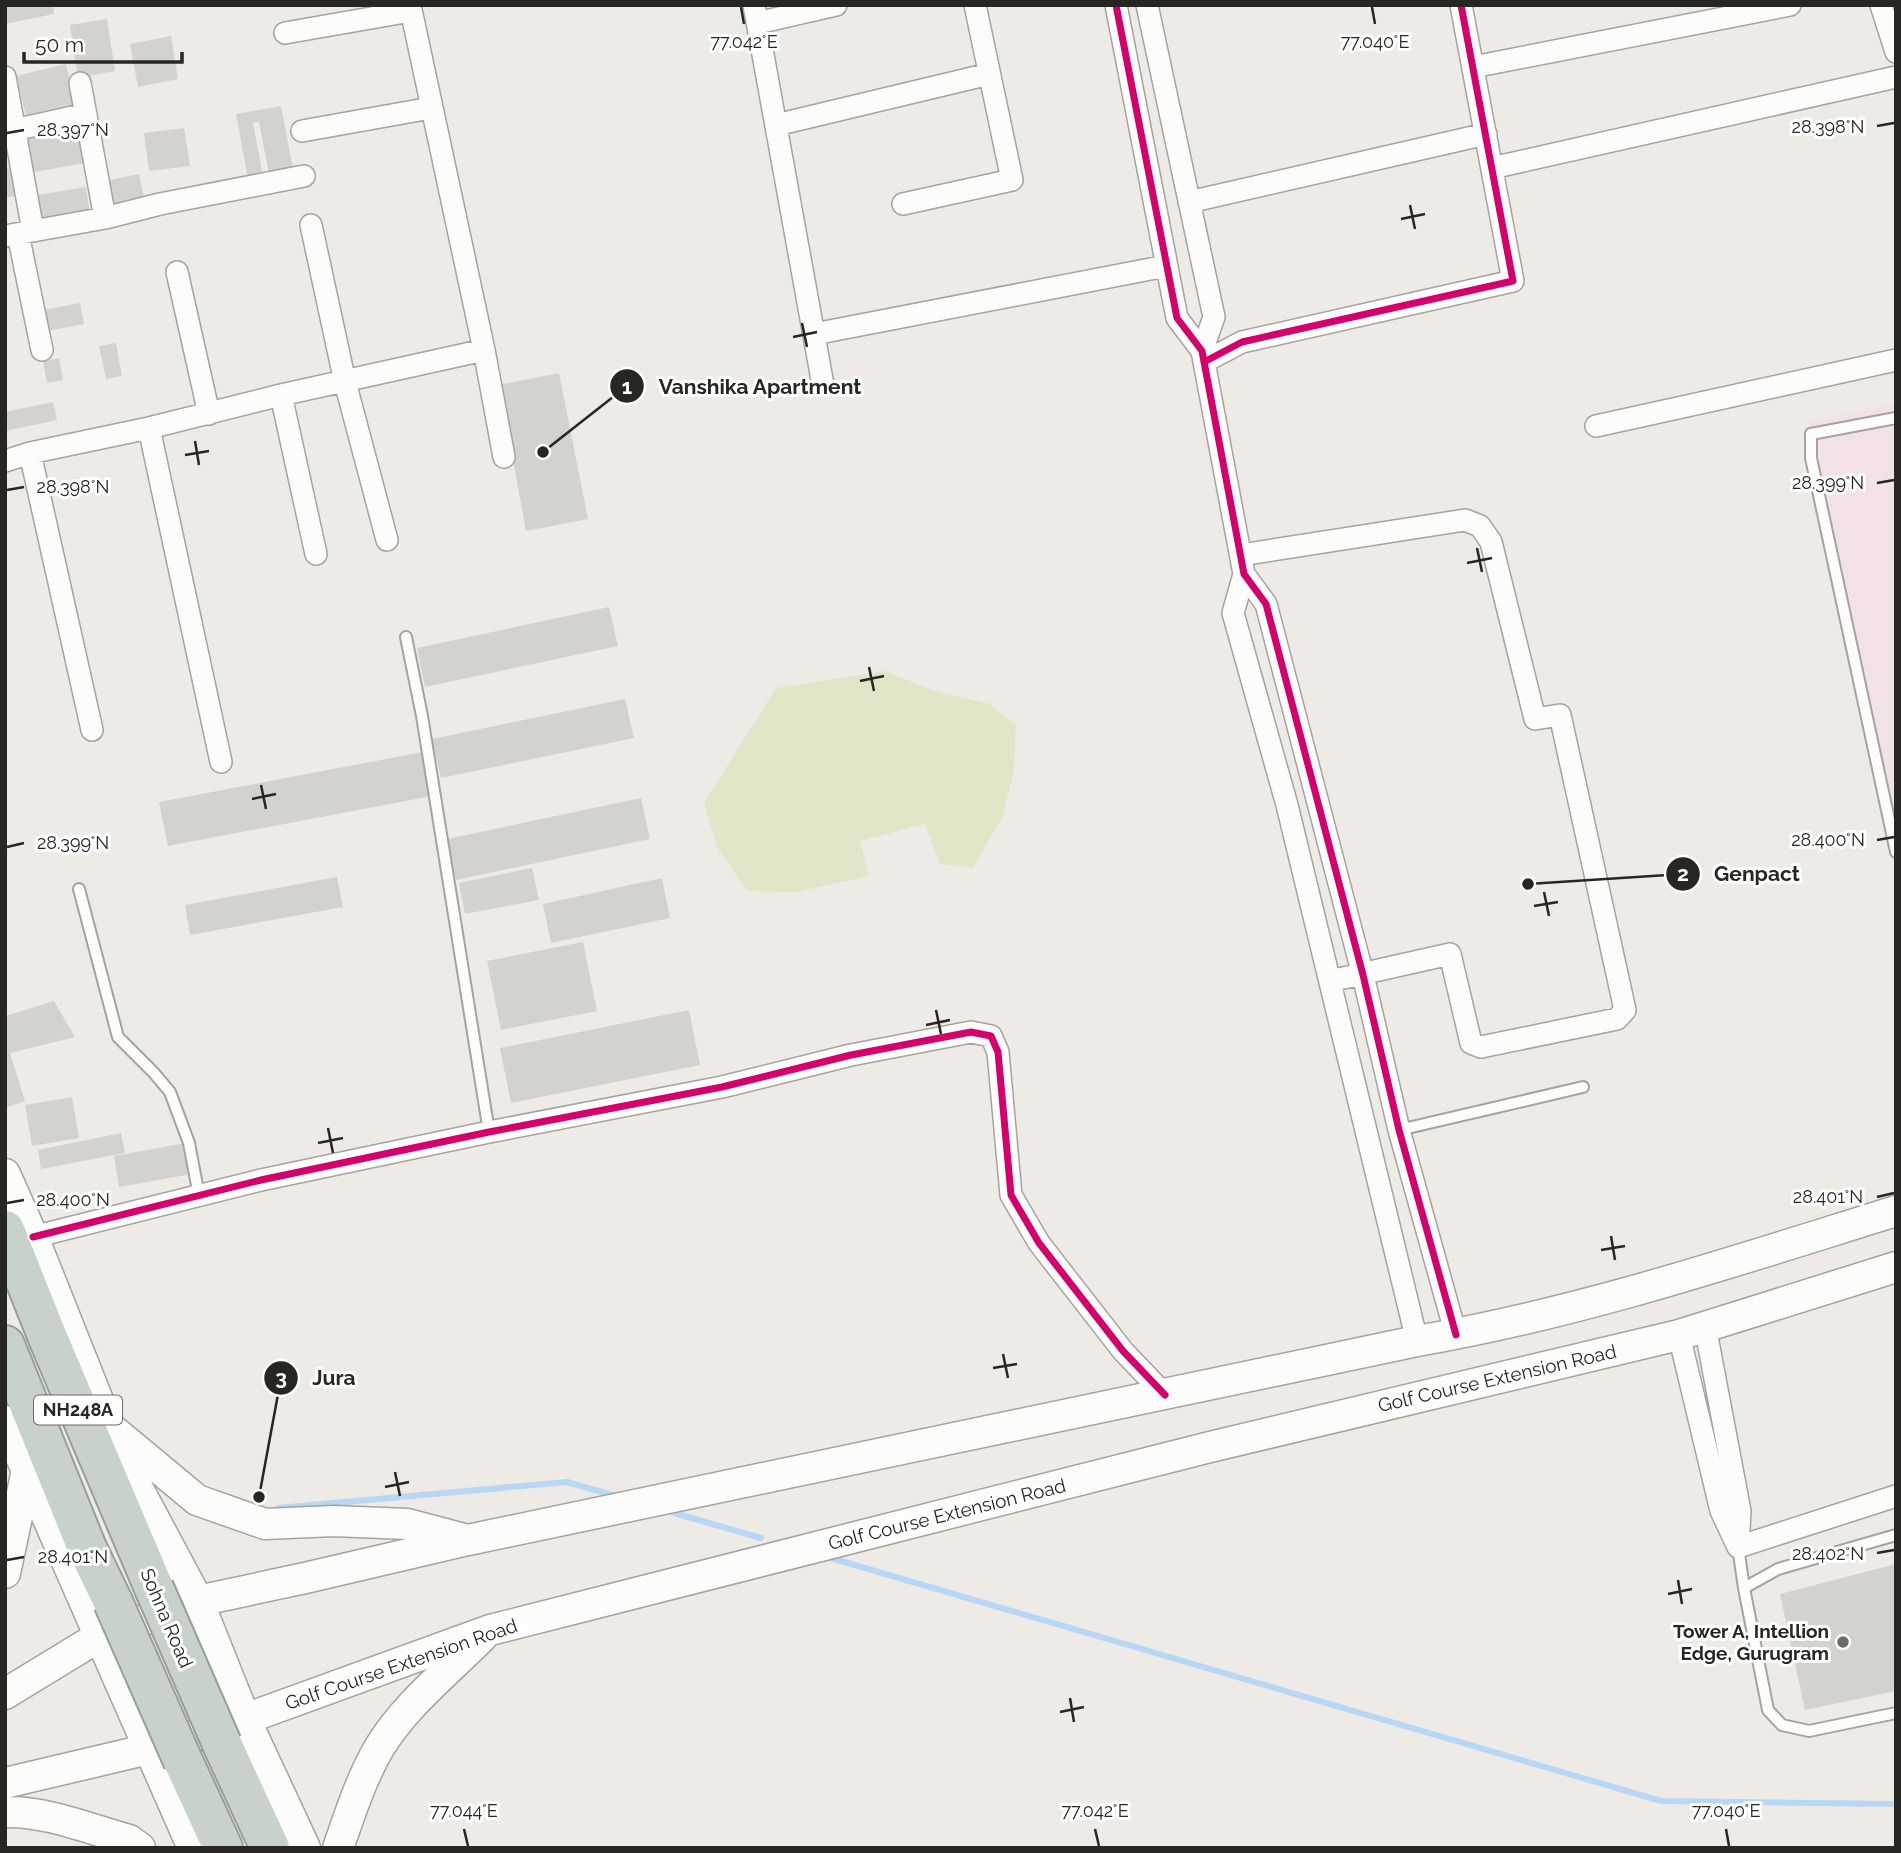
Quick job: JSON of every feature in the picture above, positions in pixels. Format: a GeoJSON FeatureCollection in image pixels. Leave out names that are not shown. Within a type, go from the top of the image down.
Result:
{"type":"FeatureCollection","features":[{"type":"Feature","properties":{"kind":"highway","name":"Sohna Road"},"geometry":{"type":"LineString","coordinates":[[19,1233],[48,1338],[154,1588],[234,1732],[270,1848]]}},
{"type":"Feature","properties":{"kind":"highway","name":"NH248A"},"geometry":{"type":"LineString","coordinates":[[5,1345],[77,1523],[106,1619],[166,1755],[223,1848]]}},
{"type":"Feature","properties":{"kind":"main road"},"geometry":{"type":"LineString","coordinates":[[5,1174],[19,1233],[119,1453],[198,1601],[234,1732],[305,1848]]}},
{"type":"Feature","properties":{"kind":"main road"},"geometry":{"type":"LineString","coordinates":[[5,1695],[106,1619],[1417,1341],[1518,1322],[1660,1284],[1896,1211]]}},
{"type":"Feature","properties":{"kind":"main road","name":"Golf Course Extension Road"},"geometry":{"type":"LineString","coordinates":[[5,1783],[166,1755],[234,1732],[490,1630],[1196,1450],[1692,1330],[1896,1268]]}},
{"type":"Feature","properties":{"kind":"main road"},"geometry":{"type":"LineString","coordinates":[[5,1421],[27,1470],[106,1619]]}},
{"type":"Feature","properties":{"kind":"main road"},"geometry":{"type":"LineString","coordinates":[[109,1427],[197,1500],[265,1524],[334,1521],[407,1524],[468,1541]]}},
{"type":"Feature","properties":{"kind":"main road"},"geometry":{"type":"LineString","coordinates":[[5,1573],[27,1470]]}},
{"type":"Feature","properties":{"kind":"main road"},"geometry":{"type":"LineString","coordinates":[[338,1848],[362,1781],[380,1747],[406,1711],[490,1630]]}},
{"type":"Feature","properties":{"kind":"main road"},"geometry":{"type":"LineString","coordinates":[[166,1755],[193,1848]]}},
{"type":"Feature","properties":{"kind":"main road"},"geometry":{"type":"LineString","coordinates":[[5,1812],[49,1817],[129,1840],[140,1848]]}},
{"type":"Feature","properties":{"kind":"street"},"geometry":{"type":"LineString","coordinates":[[823,385],[755,14],[835,5]]}},
{"type":"Feature","properties":{"kind":"street"},"geometry":{"type":"LineString","coordinates":[[903,204],[1012,180],[975,5]]}},
{"type":"Feature","properties":{"kind":"street"},"geometry":{"type":"LineString","coordinates":[[1116,5],[1177,318],[1203,357],[1242,564],[1266,604],[1363,975],[1399,1130],[1455,1335]]}},
{"type":"Feature","properties":{"kind":"street"},"geometry":{"type":"LineString","coordinates":[[1147,5],[1214,317],[1203,357]]}},
{"type":"Feature","properties":{"kind":"street"},"geometry":{"type":"LineString","coordinates":[[1203,357],[1242,342],[1513,281],[1461,5]]}},
{"type":"Feature","properties":{"kind":"street"},"geometry":{"type":"LineString","coordinates":[[1473,66],[1790,5]]}},
{"type":"Feature","properties":{"kind":"street"},"geometry":{"type":"LineString","coordinates":[[1881,5],[1896,52]]}},
{"type":"Feature","properties":{"kind":"street"},"geometry":{"type":"LineString","coordinates":[[285,33],[410,8],[484,350],[504,457]]}},
{"type":"Feature","properties":{"kind":"street"},"geometry":{"type":"LineString","coordinates":[[776,125],[989,74]]}},
{"type":"Feature","properties":{"kind":"street"},"geometry":{"type":"LineString","coordinates":[[1492,168],[1896,77]]}},
{"type":"Feature","properties":{"kind":"street"},"geometry":{"type":"LineString","coordinates":[[5,78],[19,234],[41,350]]}},
{"type":"Feature","properties":{"kind":"street"},"geometry":{"type":"LineString","coordinates":[[80,83],[105,218]]}},
{"type":"Feature","properties":{"kind":"street"},"geometry":{"type":"LineString","coordinates":[[302,131],[431,108]]}},
{"type":"Feature","properties":{"kind":"street"},"geometry":{"type":"LineString","coordinates":[[10,131],[86,114]]}},
{"type":"Feature","properties":{"kind":"street"},"geometry":{"type":"LineString","coordinates":[[1189,202],[1486,134]]}},
{"type":"Feature","properties":{"kind":"street"},"geometry":{"type":"LineString","coordinates":[[19,234],[303,176]]}},
{"type":"Feature","properties":{"kind":"street"},"geometry":{"type":"LineString","coordinates":[[312,225],[345,382],[387,540]]}},
{"type":"Feature","properties":{"kind":"street"},"geometry":{"type":"LineString","coordinates":[[814,334],[1166,266]]}},
{"type":"Feature","properties":{"kind":"street"},"geometry":{"type":"LineString","coordinates":[[177,272],[209,414]]}},
{"type":"Feature","properties":{"kind":"street"},"geometry":{"type":"LineString","coordinates":[[5,461],[30,453],[484,350]]}},
{"type":"Feature","properties":{"kind":"street"},"geometry":{"type":"LineString","coordinates":[[1596,426],[1896,360]]}},
{"type":"Feature","properties":{"kind":"street"},"geometry":{"type":"LineString","coordinates":[[281,395],[316,554]]}},
{"type":"Feature","properties":{"kind":"street"},"geometry":{"type":"LineString","coordinates":[[149,428],[221,762]]}},
{"type":"Feature","properties":{"kind":"street"},"geometry":{"type":"LineString","coordinates":[[30,453],[92,730]]}},
{"type":"Feature","properties":{"kind":"street"},"geometry":{"type":"LineString","coordinates":[[1242,564],[1465,520],[1480,526],[1491,542],[1535,719],[1560,715],[1625,1010],[1617,1019],[1481,1047],[1471,1043],[1450,954],[1330,981]]}},
{"type":"Feature","properties":{"kind":"street"},"geometry":{"type":"LineString","coordinates":[[1242,564],[1233,613],[1287,805],[1417,1341]]}},
{"type":"Feature","properties":{"kind":"street"},"geometry":{"type":"LineString","coordinates":[[19,1233],[489,1132],[722,1087],[851,1055],[971,1032],[991,1036],[998,1052],[1011,1195],[1039,1243],[1114,1341],[1165,1395]]}},
{"type":"Feature","properties":{"kind":"street"},"geometry":{"type":"LineString","coordinates":[[1348,1054],[1380,1046]]}},
{"type":"Feature","properties":{"kind":"street"},"geometry":{"type":"LineString","coordinates":[[1692,1330],[1740,1511],[1738,1547],[1896,1496]]}},
{"type":"Feature","properties":{"kind":"lane"},"geometry":{"type":"LineString","coordinates":[[1896,418],[1811,434],[1811,458],[1896,852]]}},
{"type":"Feature","properties":{"kind":"lane"},"geometry":{"type":"LineString","coordinates":[[406,637],[422,716],[489,1132]]}},
{"type":"Feature","properties":{"kind":"lane"},"geometry":{"type":"LineString","coordinates":[[79,889],[118,1037],[170,1092],[189,1143],[199,1196]]}},
{"type":"Feature","properties":{"kind":"lane"},"geometry":{"type":"LineString","coordinates":[[1399,1130],[1583,1087]]}},
{"type":"Feature","properties":{"kind":"lane"},"geometry":{"type":"LineString","coordinates":[[1745,1588],[1777,1569],[1896,1535]]}},
{"type":"Feature","properties":{"kind":"lane"},"geometry":{"type":"LineString","coordinates":[[1738,1547],[1768,1710],[1782,1725],[1809,1731],[1896,1713]]}},
{"type":"Feature","properties":{"kind":"shaded area"},"geometry":{"type":"Polygon","coordinates":[[[1896,404],[1896,839],[1807,422],[1896,404]]]}},
{"type":"Feature","properties":{"kind":"green space"},"geometry":{"type":"Polygon","coordinates":[[[885,671],[934,691],[990,704],[1016,725],[1014,772],[1002,818],[973,868],[940,864],[925,824],[860,841],[869,876],[796,892],[747,891],[717,847],[704,803],[776,688],[885,671]]]}},
{"type":"Feature","properties":{"kind":"building"},"geometry":{"type":"Polygon","coordinates":[[[5,5],[53,5],[54,14],[5,24],[5,5]]]}},
{"type":"Feature","properties":{"kind":"building"},"geometry":{"type":"Polygon","coordinates":[[[107,19],[115,71],[78,78],[70,25],[107,19]]]}},
{"type":"Feature","properties":{"kind":"building"},"geometry":{"type":"Polygon","coordinates":[[[171,36],[178,79],[138,87],[130,44],[171,36]]]}},
{"type":"Feature","properties":{"kind":"building"},"geometry":{"type":"Polygon","coordinates":[[[66,64],[75,104],[26,115],[16,76],[66,64]]]}},
{"type":"Feature","properties":{"kind":"building"},"geometry":{"type":"Polygon","coordinates":[[[281,106],[293,169],[269,174],[259,122],[253,123],[263,176],[248,179],[236,114],[281,106]]]}},
{"type":"Feature","properties":{"kind":"building"},"geometry":{"type":"Polygon","coordinates":[[[78,124],[85,163],[29,173],[22,134],[78,124]]]}},
{"type":"Feature","properties":{"kind":"building"},"geometry":{"type":"Polygon","coordinates":[[[184,128],[190,166],[149,171],[144,133],[184,128]]]}},
{"type":"Feature","properties":{"kind":"building"},"geometry":{"type":"Polygon","coordinates":[[[16,166],[21,195],[5,198],[5,168],[16,166]]]}},
{"type":"Feature","properties":{"kind":"building"},"geometry":{"type":"Polygon","coordinates":[[[139,174],[145,203],[110,210],[105,181],[139,174]]]}},
{"type":"Feature","properties":{"kind":"building"},"geometry":{"type":"Polygon","coordinates":[[[86,187],[90,214],[42,222],[37,195],[86,187]]]}},
{"type":"Feature","properties":{"kind":"building"},"geometry":{"type":"Polygon","coordinates":[[[80,303],[84,324],[42,332],[38,311],[80,303]]]}},
{"type":"Feature","properties":{"kind":"building"},"geometry":{"type":"Polygon","coordinates":[[[116,343],[122,376],[106,379],[99,346],[116,343]]]}},
{"type":"Feature","properties":{"kind":"building"},"geometry":{"type":"Polygon","coordinates":[[[59,358],[63,380],[47,383],[43,361],[59,358]]]}},
{"type":"Feature","properties":{"kind":"building"},"geometry":{"type":"Polygon","coordinates":[[[559,373],[588,519],[526,531],[499,385],[559,373]]]}},
{"type":"Feature","properties":{"kind":"building"},"geometry":{"type":"Polygon","coordinates":[[[53,402],[57,420],[5,431],[5,412],[53,402]]]}},
{"type":"Feature","properties":{"kind":"building"},"geometry":{"type":"Polygon","coordinates":[[[609,607],[618,646],[425,687],[417,648],[609,607]]]}},
{"type":"Feature","properties":{"kind":"building"},"geometry":{"type":"Polygon","coordinates":[[[625,699],[634,738],[441,778],[432,739],[625,699]]]}},
{"type":"Feature","properties":{"kind":"building"},"geometry":{"type":"Polygon","coordinates":[[[423,752],[432,796],[168,846],[159,802],[423,752]]]}},
{"type":"Feature","properties":{"kind":"building"},"geometry":{"type":"Polygon","coordinates":[[[641,798],[650,839],[456,880],[447,839],[641,798]]]}},
{"type":"Feature","properties":{"kind":"building"},"geometry":{"type":"Polygon","coordinates":[[[532,868],[539,900],[465,914],[459,883],[532,868]]]}},
{"type":"Feature","properties":{"kind":"building"},"geometry":{"type":"Polygon","coordinates":[[[337,877],[343,907],[190,935],[185,905],[337,877]]]}},
{"type":"Feature","properties":{"kind":"building"},"geometry":{"type":"Polygon","coordinates":[[[662,878],[670,918],[551,943],[543,904],[662,878]]]}},
{"type":"Feature","properties":{"kind":"building"},"geometry":{"type":"Polygon","coordinates":[[[583,942],[597,1011],[501,1030],[487,961],[583,942]]]}},
{"type":"Feature","properties":{"kind":"building"},"geometry":{"type":"Polygon","coordinates":[[[54,1001],[75,1037],[10,1053],[25,1101],[5,1108],[5,1016],[54,1001]]]}},
{"type":"Feature","properties":{"kind":"building"},"geometry":{"type":"Polygon","coordinates":[[[689,1010],[700,1065],[511,1103],[500,1048],[689,1010]]]}},
{"type":"Feature","properties":{"kind":"building"},"geometry":{"type":"Polygon","coordinates":[[[72,1097],[79,1138],[32,1146],[25,1105],[72,1097]]]}},
{"type":"Feature","properties":{"kind":"building"},"geometry":{"type":"Polygon","coordinates":[[[121,1133],[125,1153],[41,1169],[38,1150],[121,1133]]]}},
{"type":"Feature","properties":{"kind":"building"},"geometry":{"type":"Polygon","coordinates":[[[186,1143],[192,1174],[119,1187],[114,1156],[186,1143]]]}},
{"type":"Feature","properties":{"kind":"building","name":"Tower A, Intellion Edge, Gurugram"},"geometry":{"type":"Polygon","coordinates":[[[1896,1564],[1896,1691],[1805,1710],[1780,1594],[1896,1564]]]}},
{"type":"Feature","properties":{"kind":"waterway"},"geometry":{"type":"LineString","coordinates":[[278,1508],[567,1482],[619,1497]]}},
{"type":"Feature","properties":{"kind":"waterway"},"geometry":{"type":"LineString","coordinates":[[667,1511],[761,1538]]}},
{"type":"Feature","properties":{"kind":"waterway"},"geometry":{"type":"LineString","coordinates":[[824,1556],[1661,1801],[1896,1804]]}},
{"type":"Feature","properties":{"kind":"cycle path"},"geometry":{"type":"LineString","coordinates":[[1116,5],[1177,318],[1202,351],[1244,574],[1266,604],[1363,975],[1399,1130],[1456,1335]]}},
{"type":"Feature","properties":{"kind":"cycle path"},"geometry":{"type":"LineString","coordinates":[[1204,362],[1242,342],[1513,281],[1461,5]]}},
{"type":"Feature","properties":{"kind":"cycle path"},"geometry":{"type":"LineString","coordinates":[[33,1237],[261,1180],[722,1087],[851,1055],[971,1032],[991,1036],[998,1052],[1011,1195],[1039,1243],[1123,1351],[1165,1395]]}},
{"type":"Feature","properties":{"kind":"place","name":"Vanshika Apartment"},"geometry":{"type":"Point","coordinates":[543,452]}},
{"type":"Feature","properties":{"kind":"place","name":"Genpact"},"geometry":{"type":"Point","coordinates":[1528,884]}},
{"type":"Feature","properties":{"kind":"place","name":"Jura"},"geometry":{"type":"Point","coordinates":[259,1497]}},
{"type":"Feature","properties":{"kind":"place","name":"Tower A, Intellion Edge, Gurugram"},"geometry":{"type":"Point","coordinates":[1843,1642]}}]}
